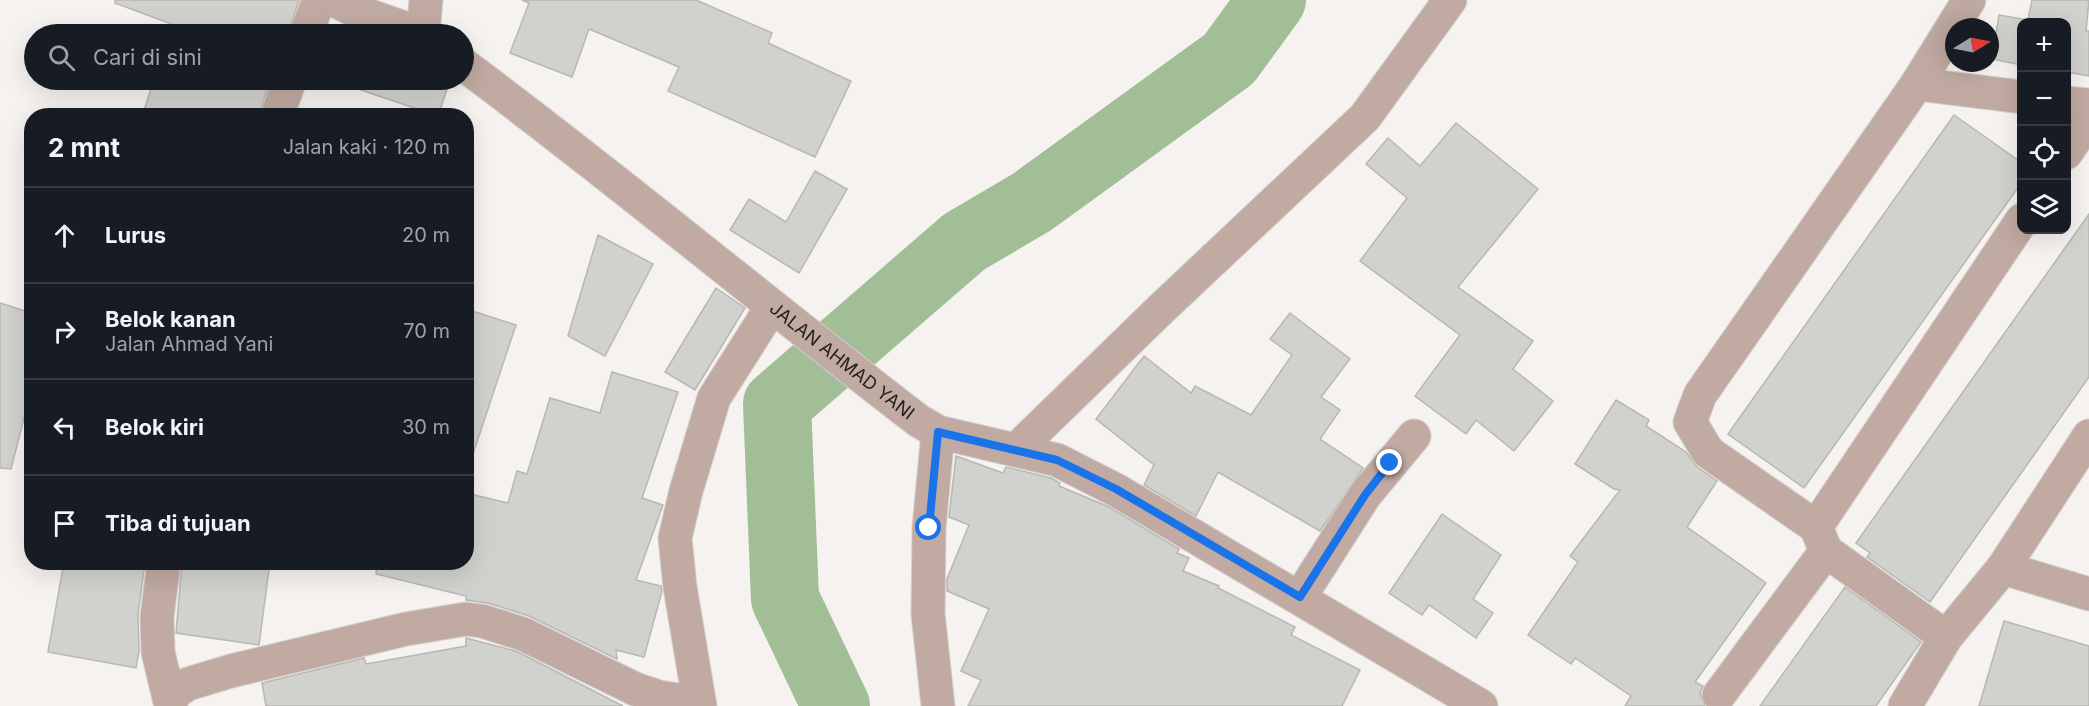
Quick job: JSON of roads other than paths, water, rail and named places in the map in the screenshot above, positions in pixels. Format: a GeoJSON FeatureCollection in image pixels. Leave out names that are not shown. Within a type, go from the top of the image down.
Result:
{"type":"FeatureCollection","features":[{"type":"Feature","properties":{"kind":"street"},"geometry":{"type":"LineString","coordinates":[[310,24],[319,0]]}},
{"type":"Feature","properties":{"kind":"street"},"geometry":{"type":"LineString","coordinates":[[334,0],[356,11],[393,24]]}},
{"type":"Feature","properties":{"kind":"street"},"geometry":{"type":"LineString","coordinates":[[423,24],[426,0]]}},
{"type":"Feature","properties":{"kind":"street"},"geometry":{"type":"LineString","coordinates":[[1017,449],[1161,309],[1365,117],[1449,0]]}},
{"type":"Feature","properties":{"kind":"street"},"geometry":{"type":"LineString","coordinates":[[1946,637],[1708,452],[1690,422],[1700,395],[1917,84],[1969,0]]}},
{"type":"Feature","properties":{"kind":"street","name":"JALAN AHMAD YANI"},"geometry":{"type":"LineString","coordinates":[[474,72],[575,147],[799,330],[929,426],[1057,460],[1116,489],[1480,706]]}},
{"type":"Feature","properties":{"kind":"street"},"geometry":{"type":"LineString","coordinates":[[1917,84],[2017,96]]}},
{"type":"Feature","properties":{"kind":"street"},"geometry":{"type":"LineString","coordinates":[[280,108],[286,90]]}},
{"type":"Feature","properties":{"kind":"street"},"geometry":{"type":"LineString","coordinates":[[2071,103],[2089,105]]}},
{"type":"Feature","properties":{"kind":"street"},"geometry":{"type":"LineString","coordinates":[[2071,147],[2089,119]]}},
{"type":"Feature","properties":{"kind":"street"},"geometry":{"type":"LineString","coordinates":[[1719,695],[1821,539],[2017,228]]}},
{"type":"Feature","properties":{"kind":"street"},"geometry":{"type":"LineString","coordinates":[[163,570],[157,617],[158,651],[170,701],[188,684],[231,671],[406,629],[466,619],[482,621],[523,634],[636,689],[659,697],[699,705],[675,538],[686,491],[714,398],[771,308]]}},
{"type":"Feature","properties":{"kind":"street"},"geometry":{"type":"LineString","coordinates":[[929,426],[928,614],[938,706]]}},
{"type":"Feature","properties":{"kind":"street"},"geometry":{"type":"LineString","coordinates":[[1300,597],[1365,495],[1414,436]]}},
{"type":"Feature","properties":{"kind":"street"},"geometry":{"type":"LineString","coordinates":[[1905,706],[1946,637],[2003,568],[2088,439]]}},
{"type":"Feature","properties":{"kind":"street"},"geometry":{"type":"LineString","coordinates":[[2003,568],[2089,594]]}},
{"type":"Feature","properties":{"kind":"waterway"},"geometry":{"type":"LineString","coordinates":[[836,706],[785,599],[777,404],[964,242],[1032,202],[1229,59],[1272,0]]}}]}
